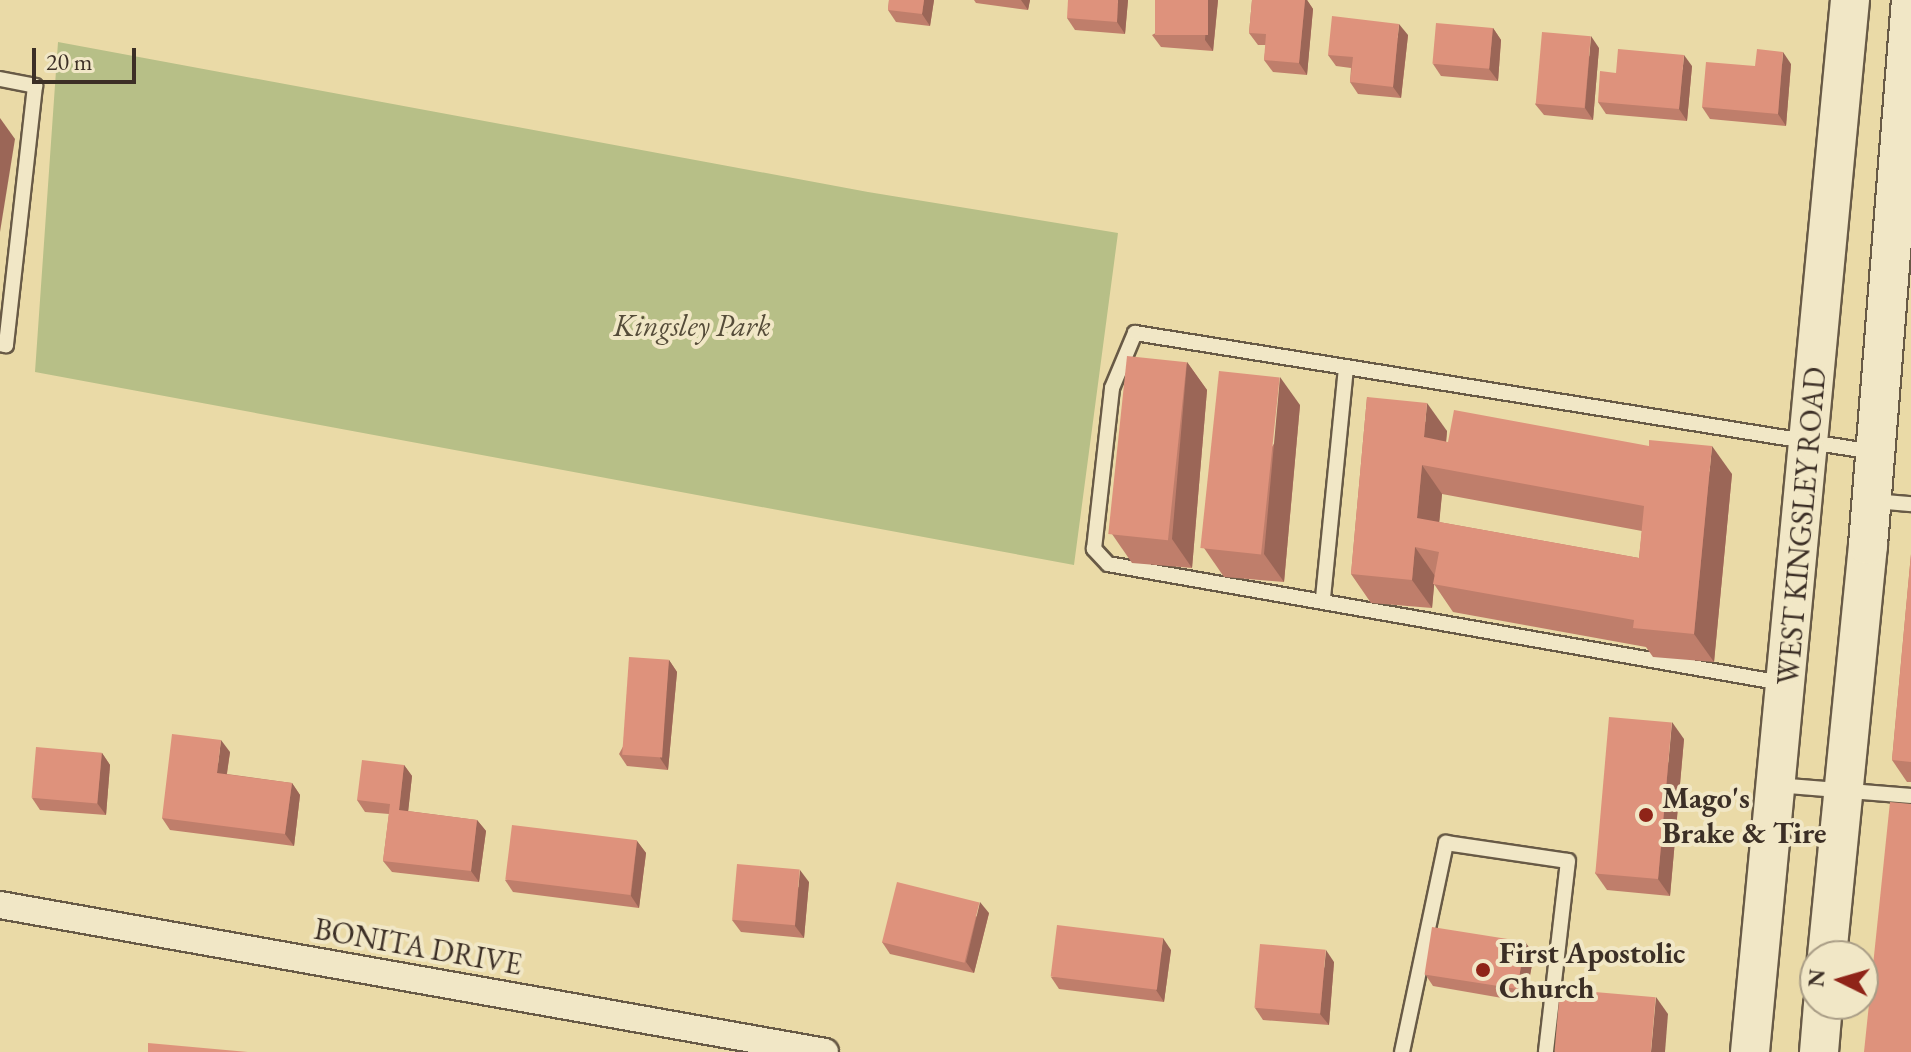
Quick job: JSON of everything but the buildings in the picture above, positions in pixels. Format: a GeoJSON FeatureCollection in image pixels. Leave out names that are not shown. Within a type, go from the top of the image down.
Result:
{"type":"FeatureCollection","features":[{"type":"Feature","properties":{"kind":"main road","name":"WEST KINGSLEY ROAD"},"geometry":{"type":"LineString","coordinates":[[1750,1052],[1812,445],[1850,0]]}},
{"type":"Feature","properties":{"kind":"main road"},"geometry":{"type":"LineString","coordinates":[[1828,940],[1870,501],[1911,0]]}},
{"type":"Feature","properties":{"kind":"main road"},"geometry":{"type":"LineString","coordinates":[[1819,1052],[1822,1020]]}},
{"type":"Feature","properties":{"kind":"street","name":"BONITA DRIVE"},"geometry":{"type":"LineString","coordinates":[[0,905],[825,1052]]}},
{"type":"Feature","properties":{"kind":"lane"},"geometry":{"type":"LineString","coordinates":[[0,79],[35,86],[6,345],[0,344]]}},
{"type":"Feature","properties":{"kind":"lane"},"geometry":{"type":"LineString","coordinates":[[1787,684],[1323,598],[1108,564],[1094,549],[1112,388],[1135,333],[1812,445],[1873,452]]}},
{"type":"Feature","properties":{"kind":"lane"},"geometry":{"type":"LineString","coordinates":[[1323,598],[1346,368]]}},
{"type":"Feature","properties":{"kind":"lane"},"geometry":{"type":"LineString","coordinates":[[1870,501],[1911,504]]}},
{"type":"Feature","properties":{"kind":"lane"},"geometry":{"type":"LineString","coordinates":[[1777,785],[1911,796]]}},
{"type":"Feature","properties":{"kind":"lane"},"geometry":{"type":"LineString","coordinates":[[1402,1052],[1446,843],[1568,861],[1546,1052]]}},
{"type":"Feature","properties":{"kind":"green space","name":"Kingsley Park"},"geometry":{"type":"Polygon","coordinates":[[[58,42],[868,192],[1118,233],[1074,565],[35,372],[58,42]]]}},
{"type":"Feature","properties":{"kind":"place","name":"Mago's Brake & Tire"},"geometry":{"type":"Point","coordinates":[1646,815]}},
{"type":"Feature","properties":{"kind":"place","name":"First Apostolic Church"},"geometry":{"type":"Point","coordinates":[1483,970]}}]}
